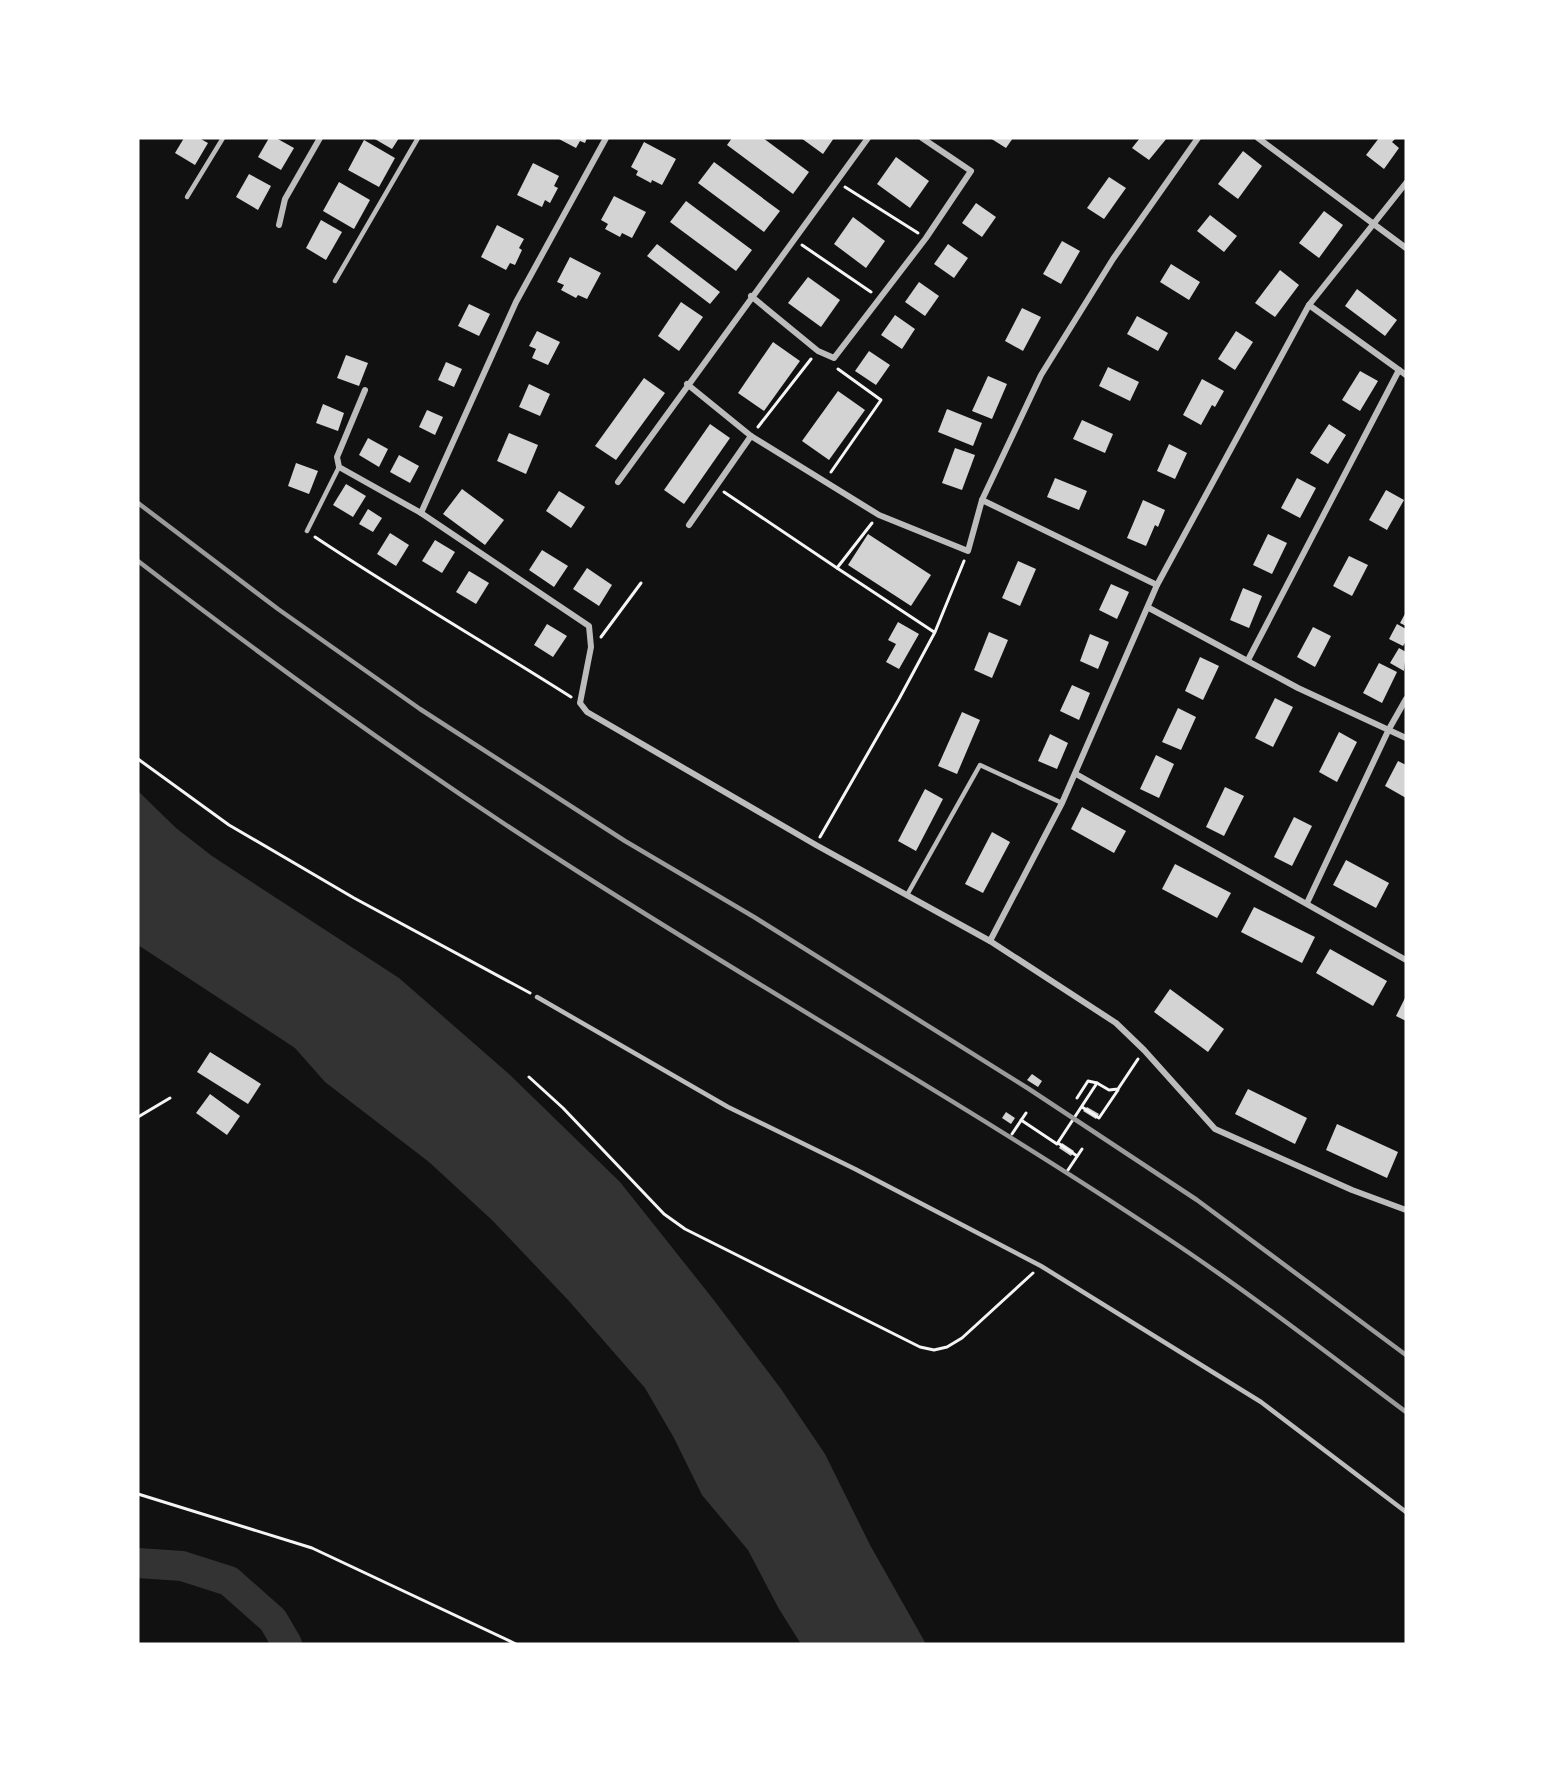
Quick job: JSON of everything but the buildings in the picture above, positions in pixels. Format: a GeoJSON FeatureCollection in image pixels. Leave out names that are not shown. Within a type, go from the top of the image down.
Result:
{"type":"FeatureCollection","features":[{"type":"Feature","properties":{"kind":"street"},"geometry":{"type":"LineString","coordinates":[[279,225],[285,199],[320,138]]}},
{"type":"Feature","properties":{"kind":"street"},"geometry":{"type":"LineString","coordinates":[[421,513],[516,302],[606,138]]}},
{"type":"Feature","properties":{"kind":"street"},"geometry":{"type":"LineString","coordinates":[[618,482],[868,138]]}},
{"type":"Feature","properties":{"kind":"street"},"geometry":{"type":"LineString","coordinates":[[751,296],[818,351],[834,358],[926,238],[971,171],[922,138]]}},
{"type":"Feature","properties":{"kind":"street"},"geometry":{"type":"LineString","coordinates":[[687,384],[751,436],[879,515],[968,551],[982,500],[1041,375],[1113,259],[1198,138]]}},
{"type":"Feature","properties":{"kind":"street"},"geometry":{"type":"LineString","coordinates":[[1257,138],[1406,248]]}},
{"type":"Feature","properties":{"kind":"street"},"geometry":{"type":"LineString","coordinates":[[990,941],[1076,774],[1157,585],[1309,305],[1406,183]]}},
{"type":"Feature","properties":{"kind":"street"},"geometry":{"type":"LineString","coordinates":[[1309,305],[1406,375]]}},
{"type":"Feature","properties":{"kind":"street"},"geometry":{"type":"LineString","coordinates":[[1248,660],[1399,370]]}},
{"type":"Feature","properties":{"kind":"street"},"geometry":{"type":"LineString","coordinates":[[365,390],[337,457],[339,467],[421,513],[589,626],[591,647],[580,703],[587,712],[816,845],[990,941],[1116,1023],[1144,1050],[1215,1128],[1352,1190],[1406,1210]]}},
{"type":"Feature","properties":{"kind":"street"},"geometry":{"type":"LineString","coordinates":[[689,525],[751,436]]}},
{"type":"Feature","properties":{"kind":"street"},"geometry":{"type":"LineString","coordinates":[[982,500],[1157,585]]}},
{"type":"Feature","properties":{"kind":"street"},"geometry":{"type":"LineString","coordinates":[[1149,608],[1298,688],[1406,738]]}},
{"type":"Feature","properties":{"kind":"street"},"geometry":{"type":"LineString","coordinates":[[1307,903],[1389,729],[1406,699]]}},
{"type":"Feature","properties":{"kind":"street"},"geometry":{"type":"LineString","coordinates":[[1076,774],[1406,960]]}},
{"type":"Feature","properties":{"kind":"lane"},"geometry":{"type":"LineString","coordinates":[[187,197],[224,138]]}},
{"type":"Feature","properties":{"kind":"lane"},"geometry":{"type":"LineString","coordinates":[[335,281],[418,138]]}},
{"type":"Feature","properties":{"kind":"lane"},"geometry":{"type":"LineString","coordinates":[[307,531],[339,467]]}},
{"type":"Feature","properties":{"kind":"lane"},"geometry":{"type":"LineString","coordinates":[[907,895],[980,765],[1062,803]]}},
{"type":"Feature","properties":{"kind":"lane"},"geometry":{"type":"LineString","coordinates":[[537,997],[728,1107],[855,1169],[1041,1266],[1261,1402],[1406,1512]]}},
{"type":"Feature","properties":{"kind":"path"},"geometry":{"type":"LineString","coordinates":[[836,181],[926,238]]}},
{"type":"Feature","properties":{"kind":"path"},"geometry":{"type":"LineString","coordinates":[[793,239],[880,298]]}},
{"type":"Feature","properties":{"kind":"path"},"geometry":{"type":"LineString","coordinates":[[751,436],[818,351]]}},
{"type":"Feature","properties":{"kind":"path"},"geometry":{"type":"LineString","coordinates":[[825,481],[881,400],[832,364],[834,358]]}},
{"type":"Feature","properties":{"kind":"path"},"geometry":{"type":"LineString","coordinates":[[714,486],[934,632]]}},
{"type":"Feature","properties":{"kind":"path"},"geometry":{"type":"LineString","coordinates":[[837,568],[879,515]]}},
{"type":"Feature","properties":{"kind":"path"},"geometry":{"type":"LineString","coordinates":[[307,531],[371,574],[495,648],[580,703]]}},
{"type":"Feature","properties":{"kind":"path"},"geometry":{"type":"LineString","coordinates":[[816,845],[899,699],[934,632],[968,551]]}},
{"type":"Feature","properties":{"kind":"path"},"geometry":{"type":"LineString","coordinates":[[591,647],[608,629],[641,583]]}},
{"type":"Feature","properties":{"kind":"path"},"geometry":{"type":"LineString","coordinates":[[138,759],[229,825],[354,898],[537,997]]}},
{"type":"Feature","properties":{"kind":"path"},"geometry":{"type":"LineString","coordinates":[[1083,1105],[1099,1118],[1144,1050]]}},
{"type":"Feature","properties":{"kind":"path"},"geometry":{"type":"LineString","coordinates":[[529,1077],[563,1108],[664,1214],[678,1224],[705,1240],[920,1347],[934,1350],[947,1347],[962,1338],[1041,1266]]}},
{"type":"Feature","properties":{"kind":"path"},"geometry":{"type":"LineString","coordinates":[[1077,1098],[1088,1081],[1109,1090],[1118,1089]]}},
{"type":"Feature","properties":{"kind":"path"},"geometry":{"type":"LineString","coordinates":[[1058,1144],[1097,1083]]}},
{"type":"Feature","properties":{"kind":"path"},"geometry":{"type":"LineString","coordinates":[[138,1117],[170,1098]]}},
{"type":"Feature","properties":{"kind":"path"},"geometry":{"type":"LineString","coordinates":[[1012,1134],[1026,1113]]}},
{"type":"Feature","properties":{"kind":"path"},"geometry":{"type":"LineString","coordinates":[[1021,1120],[1077,1156]]}},
{"type":"Feature","properties":{"kind":"path"},"geometry":{"type":"LineString","coordinates":[[1068,1170],[1082,1149]]}},
{"type":"Feature","properties":{"kind":"path"},"geometry":{"type":"LineString","coordinates":[[138,1494],[312,1548],[516,1644]]}},
{"type":"Feature","properties":{"kind":"shaded area"},"geometry":{"type":"Polygon","coordinates":[[[138,791],[176,828],[212,856],[399,978],[509,1074],[620,1182],[781,1389],[825,1454],[870,1545],[926,1644],[801,1644],[779,1609],[748,1550],[702,1495],[674,1438],[645,1388],[569,1301],[493,1221],[429,1162],[325,1082],[295,1048],[138,945],[138,791]]]}},
{"type":"Feature","properties":{"kind":"waterway"},"geometry":{"type":"LineString","coordinates":[[138,1563],[182,1566],[229,1581],[273,1620],[287,1644]]}},
{"type":"Feature","properties":{"kind":"railway"},"geometry":{"type":"LineString","coordinates":[[138,503],[278,609],[420,709],[625,841],[754,917],[1029,1089],[1197,1200],[1406,1355]]}},
{"type":"Feature","properties":{"kind":"railway"},"geometry":{"type":"LineString","coordinates":[[138,561],[299,682],[521,835],[1092,1189],[1226,1278],[1406,1412]]}}]}
